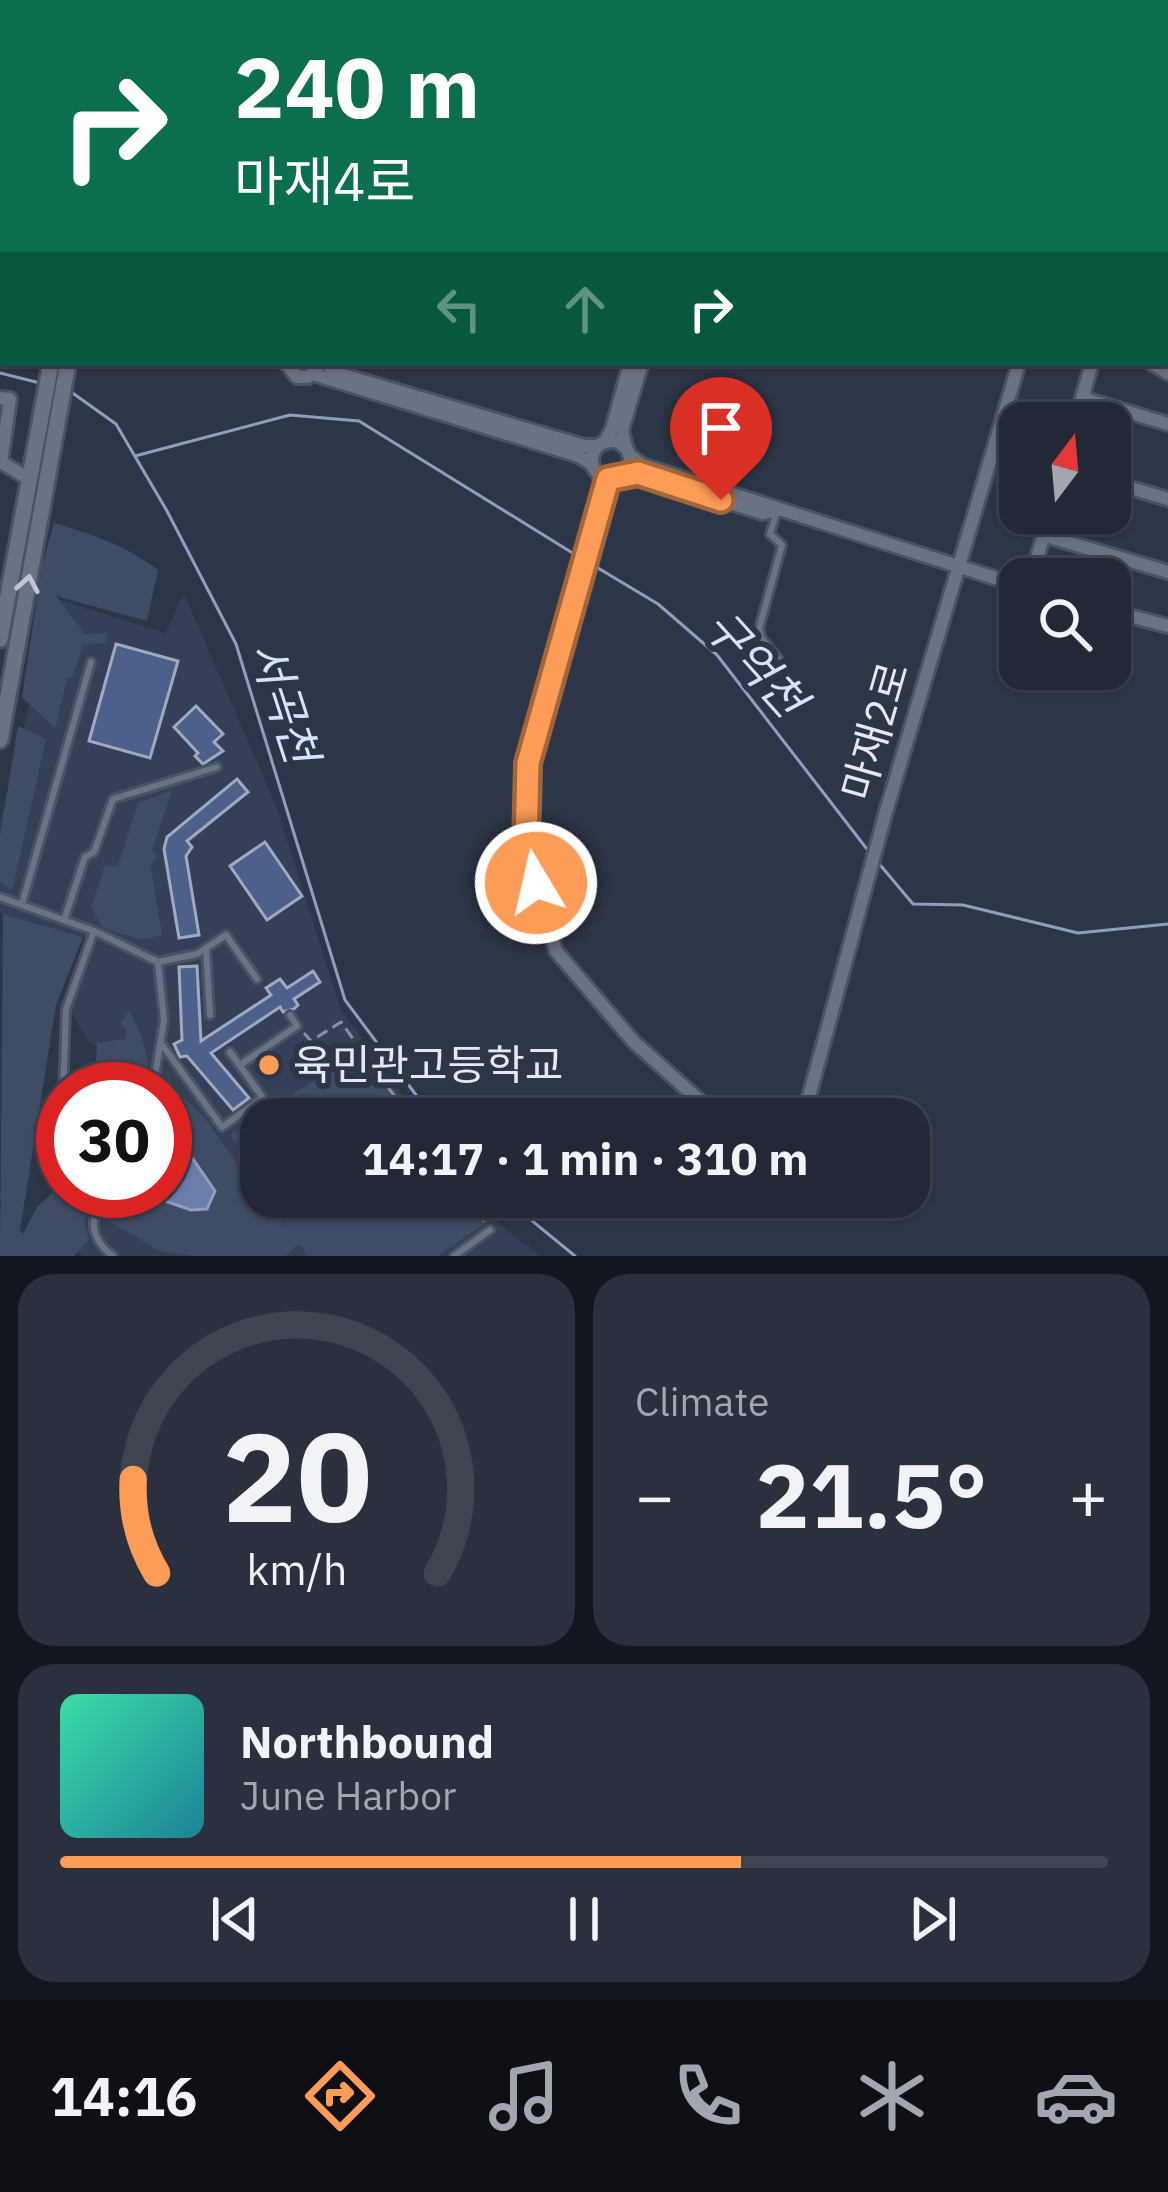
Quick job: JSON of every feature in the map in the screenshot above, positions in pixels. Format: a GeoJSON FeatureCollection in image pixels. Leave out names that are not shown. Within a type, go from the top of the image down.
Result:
{"type":"FeatureCollection","features":[{"type":"Feature","properties":{"kind":"street"},"geometry":{"type":"LineString","coordinates":[[0,740],[52,402],[51,366]]}},
{"type":"Feature","properties":{"kind":"street"},"geometry":{"type":"LineString","coordinates":[[0,639],[29,478],[67,366]]}},
{"type":"Feature","properties":{"kind":"street"},"geometry":{"type":"LineString","coordinates":[[287,366],[297,377],[318,367],[584,446],[616,442],[642,465],[999,580]]}},
{"type":"Feature","properties":{"kind":"street"},"geometry":{"type":"LineString","coordinates":[[593,465],[612,429],[629,366]]}},
{"type":"Feature","properties":{"kind":"street"},"geometry":{"type":"LineString","coordinates":[[641,366],[622,430],[628,467],[614,478],[594,527],[528,763],[526,848],[556,952],[634,1041],[697,1098]]}},
{"type":"Feature","properties":{"kind":"street","name":"마재2로"},"geometry":{"type":"LineString","coordinates":[[809,1098],[865,884],[1017,366]]}},
{"type":"Feature","properties":{"kind":"street"},"geometry":{"type":"LineString","coordinates":[[1081,402],[1091,366]]}},
{"type":"Feature","properties":{"kind":"street"},"geometry":{"type":"LineString","coordinates":[[318,367],[579,456],[614,478],[638,473],[762,513],[777,510]]}},
{"type":"Feature","properties":{"kind":"street"},"geometry":{"type":"LineString","coordinates":[[0,398],[10,399],[1,461],[29,478]]}},
{"type":"Feature","properties":{"kind":"street"},"geometry":{"type":"LineString","coordinates":[[1082,398],[1168,424]]}},
{"type":"Feature","properties":{"kind":"street"},"geometry":{"type":"LineString","coordinates":[[1131,488],[1168,499]]}},
{"type":"Feature","properties":{"kind":"street"},"geometry":{"type":"LineString","coordinates":[[1037,558],[1043,535],[1168,572]]}},
{"type":"Feature","properties":{"kind":"street"},"geometry":{"type":"LineString","coordinates":[[1131,616],[1168,626]]}},
{"type":"Feature","properties":{"kind":"lane"},"geometry":{"type":"LineString","coordinates":[[777,510],[770,534],[782,544],[759,629],[781,662]]}},
{"type":"Feature","properties":{"kind":"lane"},"geometry":{"type":"LineString","coordinates":[[22,904],[91,662]]}},
{"type":"Feature","properties":{"kind":"lane"},"geometry":{"type":"LineString","coordinates":[[64,920],[113,799],[218,767]]}},
{"type":"Feature","properties":{"kind":"lane"},"geometry":{"type":"LineString","coordinates":[[0,897],[94,931],[158,962],[206,948],[226,935],[257,979]]}},
{"type":"Feature","properties":{"kind":"lane"},"geometry":{"type":"LineString","coordinates":[[64,1062],[66,1009],[94,931]]}},
{"type":"Feature","properties":{"kind":"lane"},"geometry":{"type":"LineString","coordinates":[[206,948],[210,1015]]}},
{"type":"Feature","properties":{"kind":"lane"},"geometry":{"type":"LineString","coordinates":[[158,962],[164,1020],[158,1062]]}},
{"type":"Feature","properties":{"kind":"lane"},"geometry":{"type":"LineString","coordinates":[[240,1065],[297,1026],[290,1015]]}},
{"type":"Feature","properties":{"kind":"lane"},"geometry":{"type":"LineString","coordinates":[[161,1043],[222,1127],[263,1098],[230,1052]]}},
{"type":"Feature","properties":{"kind":"lane"},"geometry":{"type":"LineString","coordinates":[[92,1218],[101,1247],[113,1256]]}},
{"type":"Feature","properties":{"kind":"lane"},"geometry":{"type":"LineString","coordinates":[[454,1256],[490,1230]]}},
{"type":"Feature","properties":{"kind":"path"},"geometry":{"type":"LineString","coordinates":[[297,1026],[311,1041],[341,1022],[396,1098]]}},
{"type":"Feature","properties":{"kind":"path"},"geometry":{"type":"LineString","coordinates":[[482,1218],[490,1230]]}},
{"type":"Feature","properties":{"kind":"shaded area"},"geometry":{"type":"Polygon","coordinates":[[[54,523],[109,542],[158,570],[147,621],[56,596],[85,634],[108,633],[105,643],[83,645],[72,678],[67,679],[55,728],[22,697],[42,566],[54,523]]]}},
{"type":"Feature","properties":{"kind":"shaded area"},"geometry":{"type":"Polygon","coordinates":[[[184,593],[276,806],[341,1010],[404,1098],[240,1098],[240,1218],[490,1218],[541,1256],[81,1256],[63,1232],[67,1218],[192,1218],[192,1062],[123,1062],[122,1052],[90,1044],[71,1011],[93,940],[0,913],[0,823],[56,599],[165,633],[184,593]]]}},
{"type":"Feature","properties":{"kind":"shaded area"},"geometry":{"type":"Polygon","coordinates":[[[18,726],[46,739],[12,891],[0,882],[0,836],[18,726]]]}},
{"type":"Feature","properties":{"kind":"shaded area"},"geometry":{"type":"Polygon","coordinates":[[[172,790],[152,851],[157,856],[151,867],[162,935],[142,940],[103,928],[91,907],[105,866],[118,866],[138,803],[172,790]]]}},
{"type":"Feature","properties":{"kind":"shaded area"},"geometry":{"type":"Polygon","coordinates":[[[3,914],[83,937],[56,1005],[47,1062],[36,1062],[36,1130],[20,1230],[23,1234],[36,1209],[36,1218],[86,1218],[89,1240],[74,1256],[0,1256],[3,914]]]}},
{"type":"Feature","properties":{"kind":"shaded area"},"geometry":{"type":"Polygon","coordinates":[[[129,1011],[146,1062],[96,1062],[97,1043],[126,1039],[126,1029],[120,1024],[129,1011]]]}},
{"type":"Feature","properties":{"kind":"shaded area"},"geometry":{"type":"Polygon","coordinates":[[[364,1049],[400,1098],[287,1098],[364,1049]]]}},
{"type":"Feature","properties":{"kind":"shaded area"},"geometry":{"type":"Polygon","coordinates":[[[192,1106],[240,1168],[240,1218],[278,1218],[288,1229],[281,1218],[489,1221],[437,1256],[307,1256],[299,1244],[286,1256],[193,1256],[160,1251],[110,1222],[111,1218],[192,1218],[192,1106]]]}},
{"type":"Feature","properties":{"kind":"shaded area"},"geometry":{"type":"Polygon","coordinates":[[[240,1128],[240,1150],[230,1134],[240,1128]]]}},
{"type":"Feature","properties":{"kind":"shaded area"},"geometry":{"type":"Polygon","coordinates":[[[192,1158],[215,1191],[207,1209],[192,1210],[192,1158]]]}},
{"type":"Feature","properties":{"kind":"building"},"geometry":{"type":"Polygon","coordinates":[[[116,644],[178,661],[150,758],[89,741],[116,644]]]}},
{"type":"Feature","properties":{"kind":"building"},"geometry":{"type":"Polygon","coordinates":[[[196,706],[223,734],[214,742],[223,751],[203,764],[174,727],[196,706]]]}},
{"type":"Feature","properties":{"kind":"building"},"geometry":{"type":"Polygon","coordinates":[[[237,779],[248,792],[187,841],[192,847],[186,856],[199,935],[179,938],[164,849],[167,837],[237,779]]]}},
{"type":"Feature","properties":{"kind":"building"},"geometry":{"type":"Polygon","coordinates":[[[265,842],[302,896],[267,920],[230,866],[265,842]]]}},
{"type":"Feature","properties":{"kind":"building"},"geometry":{"type":"Polygon","coordinates":[[[197,966],[201,1041],[271,995],[266,988],[280,979],[287,988],[313,971],[320,982],[294,999],[298,1005],[294,1009],[283,1012],[280,1007],[211,1053],[249,1098],[240,1098],[233,1110],[187,1056],[180,1057],[174,1044],[182,1040],[179,967],[197,966]]]}},
{"type":"Feature","properties":{"kind":"waterway","name":"서곡천"},"geometry":{"type":"LineString","coordinates":[[0,373],[40,383]]}},
{"type":"Feature","properties":{"kind":"waterway","name":"서곡천"},"geometry":{"type":"LineString","coordinates":[[67,389],[116,424],[236,644],[345,1000],[418,1098]]}},
{"type":"Feature","properties":{"kind":"waterway","name":"구억천"},"geometry":{"type":"LineString","coordinates":[[135,456],[290,415],[359,421],[579,557]]}},
{"type":"Feature","properties":{"kind":"waterway","name":"구억천"},"geometry":{"type":"LineString","coordinates":[[588,562],[658,604],[717,655],[870,853]]}},
{"type":"Feature","properties":{"kind":"waterway","name":"구억천"},"geometry":{"type":"LineString","coordinates":[[876,860],[913,904],[963,905],[1078,933],[1168,924]]}},
{"type":"Feature","properties":{"kind":"waterway","name":"서곡천"},"geometry":{"type":"LineString","coordinates":[[529,1218],[575,1256]]}},
{"type":"Feature","properties":{"kind":"place","name":"육민관고등학교"},"geometry":{"type":"Point","coordinates":[269,1065]}},
{"type":"Feature","properties":{"kind":"route"},"geometry":{"type":"LineString","coordinates":[[536,883],[526,848],[528,763],[608,479],[638,473],[721,500]]}}]}
